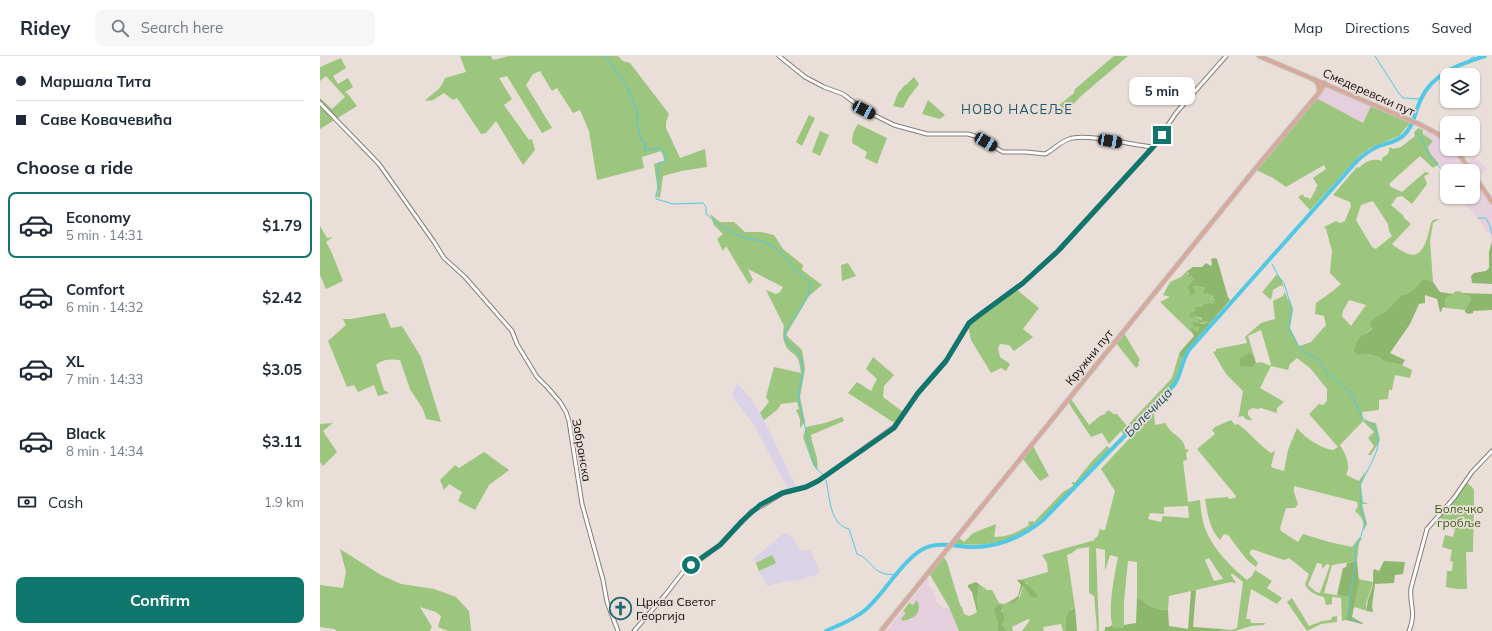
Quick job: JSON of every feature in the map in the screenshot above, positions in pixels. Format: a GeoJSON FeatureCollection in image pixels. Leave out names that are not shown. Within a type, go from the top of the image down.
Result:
{"type":"FeatureCollection","features":[{"type":"Feature","properties":{"kind":"main road","name":"Смедеревски пут"},"geometry":{"type":"LineString","coordinates":[[1259,56],[1314,78],[1433,131],[1440,136]]}},
{"type":"Feature","properties":{"kind":"main road"},"geometry":{"type":"LineString","coordinates":[[1314,78],[1320,89],[1325,86],[1330,86]]}},
{"type":"Feature","properties":{"kind":"main road","name":"Кружни пут"},"geometry":{"type":"LineString","coordinates":[[880,631],[1324,83]]}},
{"type":"Feature","properties":{"kind":"main road"},"geometry":{"type":"LineString","coordinates":[[1480,184],[1492,202]]}},
{"type":"Feature","properties":{"kind":"street"},"geometry":{"type":"LineString","coordinates":[[779,56],[802,75],[824,87],[840,92],[864,110],[890,123],[927,134],[968,134],[975,136],[1003,152],[1044,154],[1070,138],[1093,138],[1153,147]]}},
{"type":"Feature","properties":{"kind":"street"},"geometry":{"type":"LineString","coordinates":[[634,631],[683,572],[720,545],[751,512],[776,497],[812,484],[835,471],[894,428],[918,393],[946,361],[969,323],[1023,283],[1058,251],[1153,147],[1176,113],[1226,56]]}},
{"type":"Feature","properties":{"kind":"street","name":"Забранска"},"geometry":{"type":"LineString","coordinates":[[320,103],[379,164],[444,258],[465,277],[512,331],[516,344],[537,377],[548,388],[566,412],[571,432],[582,504],[603,580],[607,602],[618,631]]}},
{"type":"Feature","properties":{"kind":"street"},"geometry":{"type":"LineString","coordinates":[[1409,631],[1414,615],[1410,596],[1411,588],[1427,529],[1454,498],[1472,472],[1492,450]]}},
{"type":"Feature","properties":{"kind":"shaded area"},"geometry":{"type":"Polygon","coordinates":[[[1328,87],[1371,106],[1363,123],[1318,99],[1315,99],[1324,88],[1328,87]]]}},
{"type":"Feature","properties":{"kind":"shaded area"},"geometry":{"type":"Polygon","coordinates":[[[1426,130],[1437,135],[1440,137],[1440,156],[1458,156],[1465,164],[1440,164],[1440,165],[1430,153],[1428,147],[1433,140],[1423,135],[1426,130]]]}},
{"type":"Feature","properties":{"kind":"shaded area"},"geometry":{"type":"Polygon","coordinates":[[[1474,157],[1487,168],[1480,176],[1480,164],[1467,163],[1474,157]]]}},
{"type":"Feature","properties":{"kind":"shaded area"},"geometry":{"type":"Polygon","coordinates":[[[1480,186],[1492,204],[1492,239],[1490,238],[1490,232],[1487,232],[1479,219],[1465,204],[1480,204],[1480,186]]]}},
{"type":"Feature","properties":{"kind":"shaded area"},"geometry":{"type":"Polygon","coordinates":[[[737,383],[750,397],[764,420],[796,487],[788,489],[755,427],[732,395],[737,383]]]}},
{"type":"Feature","properties":{"kind":"shaded area"},"geometry":{"type":"Polygon","coordinates":[[[787,533],[801,551],[810,550],[819,570],[818,574],[799,580],[767,586],[753,559],[783,534],[787,533]]]}},
{"type":"Feature","properties":{"kind":"shaded area"},"geometry":{"type":"Polygon","coordinates":[[[926,577],[928,579],[929,587],[933,590],[937,602],[943,609],[949,607],[959,631],[886,631],[903,611],[906,613],[902,620],[913,605],[909,603],[926,581],[924,579],[926,577]]]}},
{"type":"Feature","properties":{"kind":"green space"},"geometry":{"type":"Polygon","coordinates":[[[460,56],[491,56],[493,60],[509,56],[618,56],[623,61],[630,63],[669,114],[666,122],[666,128],[680,158],[705,149],[707,167],[681,171],[663,176],[660,198],[656,196],[658,192],[654,164],[665,161],[661,151],[642,157],[644,168],[597,180],[589,131],[580,110],[573,113],[557,88],[552,91],[540,71],[533,74],[526,85],[552,128],[542,133],[507,76],[499,78],[512,99],[504,105],[529,140],[532,139],[535,150],[523,165],[496,121],[486,133],[481,134],[457,98],[453,100],[444,93],[433,100],[425,101],[439,89],[445,78],[466,72],[460,56]]]}},
{"type":"Feature","properties":{"kind":"green space"},"geometry":{"type":"Polygon","coordinates":[[[1114,56],[1128,56],[1080,97],[1067,111],[1059,105],[1074,93],[1075,89],[1114,56]]]}},
{"type":"Feature","properties":{"kind":"green space"},"geometry":{"type":"Polygon","coordinates":[[[341,58],[346,68],[333,76],[338,84],[348,78],[353,87],[345,92],[357,106],[320,129],[320,98],[332,109],[345,97],[326,76],[320,81],[320,67],[341,58]]]}},
{"type":"Feature","properties":{"kind":"green space"},"geometry":{"type":"Polygon","coordinates":[[[914,77],[919,84],[903,108],[893,106],[898,93],[914,77]]]}},
{"type":"Feature","properties":{"kind":"green space"},"geometry":{"type":"Polygon","coordinates":[[[1315,99],[1318,99],[1363,123],[1371,106],[1410,123],[1399,136],[1370,148],[1360,155],[1310,210],[1298,197],[1303,194],[1304,197],[1309,198],[1310,200],[1316,187],[1318,186],[1313,178],[1326,169],[1324,165],[1286,187],[1273,178],[1256,170],[1315,99]]]}},
{"type":"Feature","properties":{"kind":"green space"},"geometry":{"type":"Polygon","coordinates":[[[928,100],[945,115],[940,119],[922,114],[928,100]]]}},
{"type":"Feature","properties":{"kind":"green space"},"geometry":{"type":"Polygon","coordinates":[[[809,115],[815,118],[802,146],[796,142],[809,115]]]}},
{"type":"Feature","properties":{"kind":"green space"},"geometry":{"type":"Polygon","coordinates":[[[858,124],[887,138],[877,164],[865,158],[867,152],[852,143],[853,133],[858,124]]]}},
{"type":"Feature","properties":{"kind":"green space"},"geometry":{"type":"Polygon","coordinates":[[[1418,128],[1423,130],[1423,134],[1433,141],[1428,147],[1430,153],[1439,164],[1433,168],[1420,156],[1389,184],[1391,187],[1402,192],[1425,172],[1429,173],[1424,176],[1427,184],[1412,204],[1402,196],[1397,197],[1391,205],[1411,224],[1392,244],[1406,253],[1412,255],[1417,254],[1421,251],[1427,240],[1431,223],[1433,220],[1440,219],[1433,223],[1430,241],[1433,282],[1421,281],[1413,290],[1401,295],[1386,311],[1373,320],[1371,330],[1363,334],[1356,345],[1358,355],[1367,354],[1381,358],[1383,361],[1402,365],[1412,370],[1410,378],[1395,375],[1392,390],[1389,390],[1388,399],[1379,400],[1379,410],[1362,412],[1363,420],[1376,423],[1380,440],[1371,455],[1368,455],[1374,446],[1368,438],[1374,432],[1363,421],[1340,445],[1346,456],[1348,464],[1346,475],[1359,481],[1366,470],[1361,485],[1363,502],[1369,504],[1362,504],[1367,524],[1364,530],[1362,519],[1355,511],[1358,506],[1357,502],[1294,486],[1294,492],[1298,504],[1295,508],[1286,508],[1280,528],[1281,531],[1298,542],[1303,534],[1352,547],[1359,538],[1362,538],[1359,543],[1357,561],[1332,565],[1324,593],[1349,597],[1346,620],[1342,621],[1341,598],[1332,597],[1332,604],[1326,605],[1324,597],[1313,593],[1306,587],[1305,584],[1309,574],[1289,558],[1284,560],[1252,549],[1249,553],[1258,563],[1256,567],[1247,560],[1228,535],[1224,534],[1220,540],[1211,526],[1205,499],[1228,497],[1229,499],[1235,498],[1236,496],[1197,449],[1215,434],[1212,430],[1215,427],[1231,420],[1235,425],[1238,424],[1242,427],[1271,453],[1275,451],[1271,466],[1284,471],[1288,450],[1297,428],[1308,439],[1318,445],[1333,450],[1338,447],[1309,414],[1319,404],[1323,405],[1327,401],[1327,389],[1311,369],[1297,358],[1290,364],[1288,370],[1271,366],[1260,388],[1284,402],[1277,408],[1277,413],[1261,408],[1252,408],[1248,411],[1248,415],[1252,420],[1249,420],[1243,416],[1237,417],[1239,415],[1243,391],[1226,374],[1213,352],[1216,351],[1216,349],[1247,343],[1245,337],[1261,323],[1275,319],[1273,301],[1283,296],[1285,292],[1293,309],[1290,328],[1299,346],[1311,342],[1326,325],[1324,316],[1315,314],[1316,303],[1341,284],[1330,273],[1332,251],[1326,229],[1324,227],[1336,221],[1340,223],[1345,221],[1351,206],[1350,202],[1333,195],[1357,167],[1359,168],[1367,162],[1373,160],[1382,161],[1382,158],[1388,154],[1390,147],[1393,149],[1401,147],[1415,136],[1414,133],[1418,128]],[[1373,201],[1361,205],[1356,220],[1372,247],[1376,249],[1392,236],[1389,231],[1388,224],[1373,201]],[[1349,300],[1342,316],[1351,326],[1366,305],[1349,300]],[[1261,330],[1248,336],[1254,356],[1250,353],[1251,367],[1260,362],[1270,366],[1271,364],[1261,330]],[[1317,563],[1308,585],[1316,592],[1320,593],[1330,565],[1327,564],[1322,569],[1322,564],[1317,563]]]}},
{"type":"Feature","properties":{"kind":"green space"},"geometry":{"type":"Polygon","coordinates":[[[820,131],[829,135],[820,156],[812,152],[820,131]]]}},
{"type":"Feature","properties":{"kind":"green space"},"geometry":{"type":"Polygon","coordinates":[[[710,214],[720,222],[734,222],[745,232],[761,232],[774,235],[783,249],[803,265],[802,270],[822,285],[809,296],[786,335],[802,350],[805,369],[800,397],[805,422],[800,428],[800,419],[796,410],[799,409],[797,402],[781,404],[777,410],[764,420],[760,413],[769,402],[766,397],[774,367],[801,373],[798,359],[784,343],[784,326],[766,290],[776,294],[780,292],[783,287],[748,269],[753,280],[749,284],[726,246],[723,251],[717,239],[723,234],[714,225],[710,214]]]}},
{"type":"Feature","properties":{"kind":"green space"},"geometry":{"type":"Polygon","coordinates":[[[320,226],[327,238],[333,237],[326,242],[343,281],[326,289],[320,275],[320,226]]]}},
{"type":"Feature","properties":{"kind":"green space"},"geometry":{"type":"Polygon","coordinates":[[[1492,241],[1492,284],[1472,283],[1471,276],[1474,273],[1486,271],[1489,268],[1489,252],[1492,241]]]}},
{"type":"Feature","properties":{"kind":"green space"},"geometry":{"type":"Polygon","coordinates":[[[1211,259],[1217,259],[1230,300],[1188,349],[1182,359],[1179,354],[1180,352],[1194,336],[1191,329],[1192,328],[1197,332],[1200,327],[1193,326],[1193,322],[1201,324],[1208,323],[1206,321],[1199,323],[1198,321],[1202,320],[1202,318],[1195,316],[1190,317],[1190,313],[1195,312],[1195,307],[1201,307],[1205,303],[1212,304],[1215,300],[1213,298],[1209,298],[1213,297],[1212,295],[1208,293],[1204,294],[1203,291],[1206,288],[1194,286],[1195,293],[1190,295],[1188,287],[1194,279],[1191,276],[1188,277],[1189,273],[1186,272],[1193,267],[1202,267],[1206,263],[1211,266],[1211,259]]]}},
{"type":"Feature","properties":{"kind":"green space"},"geometry":{"type":"Polygon","coordinates":[[[848,263],[856,276],[842,281],[841,265],[848,263]]]}},
{"type":"Feature","properties":{"kind":"green space"},"geometry":{"type":"Polygon","coordinates":[[[1186,272],[1194,279],[1193,281],[1192,294],[1194,291],[1193,286],[1206,288],[1205,290],[1213,295],[1210,299],[1213,298],[1215,300],[1212,304],[1202,306],[1195,310],[1195,316],[1202,319],[1201,323],[1206,321],[1208,323],[1198,324],[1197,325],[1201,326],[1197,332],[1193,332],[1193,334],[1160,302],[1170,297],[1163,295],[1170,282],[1181,277],[1186,272]]]}},
{"type":"Feature","properties":{"kind":"green space"},"geometry":{"type":"Polygon","coordinates":[[[1277,274],[1283,281],[1284,288],[1281,285],[1273,290],[1271,300],[1262,292],[1277,274]]]}},
{"type":"Feature","properties":{"kind":"green space"},"geometry":{"type":"Polygon","coordinates":[[[1424,279],[1433,282],[1440,292],[1454,294],[1446,298],[1445,303],[1447,308],[1443,307],[1441,312],[1437,299],[1425,295],[1425,303],[1419,304],[1410,324],[1390,353],[1405,360],[1402,365],[1383,361],[1381,358],[1367,354],[1358,355],[1354,352],[1356,344],[1362,335],[1372,329],[1370,324],[1372,320],[1386,311],[1401,295],[1413,290],[1424,279]]]}},
{"type":"Feature","properties":{"kind":"green space"},"geometry":{"type":"Polygon","coordinates":[[[1016,289],[1039,308],[1023,329],[1033,337],[1014,351],[1009,345],[1000,344],[998,348],[1000,357],[1010,364],[1006,371],[1001,368],[991,373],[971,340],[968,326],[1016,289]]]}},
{"type":"Feature","properties":{"kind":"green space"},"geometry":{"type":"Polygon","coordinates":[[[1456,291],[1462,292],[1461,294],[1469,296],[1471,299],[1465,310],[1447,308],[1445,303],[1446,298],[1454,294],[1453,293],[1456,291]]]}},
{"type":"Feature","properties":{"kind":"green space"},"geometry":{"type":"Polygon","coordinates":[[[1461,294],[1492,294],[1492,310],[1473,311],[1473,313],[1468,314],[1465,310],[1471,299],[1469,296],[1461,294]]]}},
{"type":"Feature","properties":{"kind":"green space"},"geometry":{"type":"Polygon","coordinates":[[[385,313],[391,328],[402,326],[421,357],[441,422],[426,419],[423,409],[410,389],[400,360],[384,361],[376,365],[384,390],[389,393],[378,396],[374,385],[358,392],[354,385],[347,387],[328,341],[346,325],[343,319],[385,313]]]}},
{"type":"Feature","properties":{"kind":"green space"},"geometry":{"type":"Polygon","coordinates":[[[1124,333],[1140,360],[1138,363],[1139,365],[1136,368],[1116,343],[1124,333]]]}},
{"type":"Feature","properties":{"kind":"green space"},"geometry":{"type":"Polygon","coordinates":[[[1250,353],[1254,356],[1256,363],[1252,367],[1240,366],[1240,358],[1250,353]]]}},
{"type":"Feature","properties":{"kind":"green space"},"geometry":{"type":"Polygon","coordinates":[[[1179,354],[1182,359],[1178,376],[1173,384],[1124,435],[1121,431],[1109,444],[1102,433],[1091,437],[1068,402],[1071,399],[1089,425],[1109,410],[1113,414],[1117,414],[1127,426],[1172,378],[1179,354]]]}},
{"type":"Feature","properties":{"kind":"green space"},"geometry":{"type":"Polygon","coordinates":[[[873,357],[894,375],[884,386],[883,397],[903,412],[898,420],[893,422],[848,393],[857,382],[871,391],[877,379],[866,369],[873,357]]]}},
{"type":"Feature","properties":{"kind":"green space"},"geometry":{"type":"Polygon","coordinates":[[[1154,412],[1155,425],[1165,423],[1184,443],[1185,449],[1189,450],[1186,453],[1187,460],[1183,461],[1188,502],[1200,500],[1204,525],[1210,540],[1230,565],[1247,580],[1252,576],[1255,570],[1272,581],[1267,588],[1282,598],[1277,604],[1251,589],[1246,619],[1250,619],[1251,623],[1265,623],[1264,625],[1251,626],[1235,631],[1220,631],[1221,629],[1231,630],[1237,628],[1243,582],[1233,574],[1231,575],[1236,583],[1231,582],[1169,596],[1168,610],[1161,610],[1137,598],[1137,562],[1128,561],[1124,601],[1124,625],[1122,628],[1114,629],[1112,623],[1111,604],[1118,557],[1110,555],[1105,571],[1105,550],[1096,548],[1099,631],[1094,631],[1097,630],[1094,596],[1089,593],[1089,547],[1077,549],[1067,555],[1075,608],[1071,609],[1066,623],[1066,631],[1063,631],[1061,624],[1043,627],[1044,631],[1022,631],[1030,620],[1028,619],[1012,627],[1013,631],[1007,631],[1001,619],[1004,606],[997,619],[998,631],[959,631],[949,607],[929,573],[943,556],[947,562],[964,614],[969,616],[979,611],[977,602],[979,584],[987,590],[992,590],[999,603],[1004,604],[1020,597],[1023,586],[1030,596],[1032,590],[1027,583],[1020,580],[1048,572],[1047,563],[1042,555],[1095,540],[1094,539],[1098,536],[1100,528],[1101,530],[1105,530],[1115,491],[1101,469],[1154,412]],[[1188,506],[1164,507],[1164,514],[1150,513],[1148,519],[1161,522],[1163,516],[1189,518],[1188,506]],[[1209,558],[1205,560],[1214,581],[1223,579],[1209,558]]]}},
{"type":"Feature","properties":{"kind":"green space"},"geometry":{"type":"Polygon","coordinates":[[[842,417],[844,421],[811,435],[817,457],[817,470],[813,465],[803,437],[806,427],[825,423],[842,417]]]}},
{"type":"Feature","properties":{"kind":"green space"},"geometry":{"type":"Polygon","coordinates":[[[333,423],[323,431],[337,452],[323,466],[320,462],[320,424],[333,423]]]}},
{"type":"Feature","properties":{"kind":"green space"},"geometry":{"type":"Polygon","coordinates":[[[1033,446],[1049,476],[1040,481],[1023,459],[1033,446]]]}},
{"type":"Feature","properties":{"kind":"green space"},"geometry":{"type":"Polygon","coordinates":[[[1107,446],[1110,449],[1073,489],[1059,503],[1030,527],[999,542],[988,544],[953,544],[959,538],[964,542],[973,533],[996,524],[994,537],[1012,534],[1029,525],[1028,522],[1034,522],[1063,492],[1073,486],[1072,482],[1076,482],[1092,461],[1107,446]]]}},
{"type":"Feature","properties":{"kind":"green space"},"geometry":{"type":"Polygon","coordinates":[[[484,452],[509,470],[489,485],[475,510],[458,501],[462,492],[449,484],[444,490],[440,480],[455,465],[459,468],[484,452]]]}},
{"type":"Feature","properties":{"kind":"green space","name":"Болечко гробље"},"geometry":{"type":"Polygon","coordinates":[[[1465,481],[1473,488],[1474,491],[1473,552],[1466,552],[1467,589],[1457,589],[1446,587],[1447,571],[1452,571],[1453,562],[1450,561],[1452,550],[1442,547],[1445,535],[1453,537],[1455,530],[1444,522],[1438,515],[1454,498],[1465,481]]]}},
{"type":"Feature","properties":{"kind":"green space"},"geometry":{"type":"Polygon","coordinates":[[[340,549],[381,575],[401,584],[434,589],[456,597],[469,611],[472,631],[448,631],[438,627],[441,616],[436,612],[420,607],[432,627],[430,631],[336,631],[335,629],[320,627],[320,585],[343,588],[346,572],[340,549]]]}},
{"type":"Feature","properties":{"kind":"green space"},"geometry":{"type":"Polygon","coordinates":[[[772,555],[776,563],[759,571],[756,563],[772,555]]]}},
{"type":"Feature","properties":{"kind":"green space"},"geometry":{"type":"Polygon","coordinates":[[[1357,561],[1359,581],[1352,617],[1363,623],[1362,624],[1346,620],[1349,597],[1337,595],[1343,568],[1346,567],[1347,563],[1357,561]]]}},
{"type":"Feature","properties":{"kind":"green space"},"geometry":{"type":"Polygon","coordinates":[[[1384,561],[1405,562],[1403,574],[1395,575],[1394,583],[1375,584],[1372,606],[1373,612],[1367,611],[1367,603],[1372,586],[1374,569],[1379,571],[1384,561]]]}},
{"type":"Feature","properties":{"kind":"green space"},"geometry":{"type":"Polygon","coordinates":[[[1358,579],[1373,582],[1366,604],[1367,611],[1354,607],[1358,579]]]}},
{"type":"Feature","properties":{"kind":"green space"},"geometry":{"type":"Polygon","coordinates":[[[1017,580],[1025,582],[1037,594],[1037,598],[1030,596],[1023,586],[1017,600],[1012,603],[1008,603],[1018,596],[1021,585],[1017,580]]]}},
{"type":"Feature","properties":{"kind":"green space"},"geometry":{"type":"Polygon","coordinates":[[[976,582],[979,584],[977,602],[979,611],[977,612],[972,592],[968,587],[968,585],[976,582]]]}},
{"type":"Feature","properties":{"kind":"green space"},"geometry":{"type":"Polygon","coordinates":[[[1196,590],[1193,627],[1221,629],[1220,631],[1103,631],[1105,630],[1105,627],[1112,625],[1114,628],[1122,628],[1124,625],[1136,623],[1137,598],[1153,607],[1161,610],[1168,610],[1169,626],[1188,629],[1191,591],[1196,590]]]}},
{"type":"Feature","properties":{"kind":"green space"},"geometry":{"type":"Polygon","coordinates":[[[1292,598],[1309,626],[1322,621],[1331,620],[1332,617],[1337,616],[1337,622],[1321,624],[1307,631],[1287,602],[1292,598]]]}},
{"type":"Feature","properties":{"kind":"green space"},"geometry":{"type":"Polygon","coordinates":[[[917,600],[919,608],[916,615],[910,619],[902,621],[901,619],[906,613],[903,611],[909,603],[913,605],[917,600]]]}},
{"type":"Feature","properties":{"kind":"green space"},"geometry":{"type":"Polygon","coordinates":[[[997,605],[1004,606],[1001,611],[1004,618],[1002,624],[1007,631],[998,631],[997,619],[994,610],[997,605]]]}},
{"type":"Feature","properties":{"kind":"green space"},"geometry":{"type":"Polygon","coordinates":[[[1075,608],[1077,631],[1066,631],[1066,620],[1069,611],[1075,608]]]}},
{"type":"Feature","properties":{"kind":"waterway"},"geometry":{"type":"LineString","coordinates":[[603,56],[607,59],[626,85],[638,112],[636,121],[641,140],[646,143],[644,150],[661,148],[666,156],[665,161],[658,163],[658,188],[656,199],[673,204],[703,203],[706,207],[706,214],[720,226],[741,237],[761,241],[776,248],[800,274],[811,283],[807,297],[787,328],[785,340],[797,351],[801,358],[803,372],[798,397],[813,461],[817,469],[823,475]]}},
{"type":"Feature","properties":{"kind":"waterway"},"geometry":{"type":"LineString","coordinates":[[1375,56],[1403,98],[1421,99]]}},
{"type":"Feature","properties":{"kind":"waterway","name":"Болечица"},"geometry":{"type":"LineString","coordinates":[[1471,58],[1474,56]]}},
{"type":"Feature","properties":{"kind":"waterway","name":"Болечица"},"geometry":{"type":"LineString","coordinates":[[826,631],[851,620],[864,611],[879,596],[909,560],[925,548],[936,545],[970,547],[990,546],[1027,532],[1043,520],[1174,385],[1189,350],[1356,162],[1373,149],[1395,141],[1404,135],[1410,127],[1426,90],[1440,76],[1457,66],[1485,56]]}},
{"type":"Feature","properties":{"kind":"waterway"},"geometry":{"type":"LineString","coordinates":[[1415,131],[1420,137],[1430,156],[1440,168]]}},
{"type":"Feature","properties":{"kind":"waterway"},"geometry":{"type":"LineString","coordinates":[[1478,218],[1486,218],[1492,234]]}},
{"type":"Feature","properties":{"kind":"waterway"},"geometry":{"type":"LineString","coordinates":[[1272,264],[1280,279],[1284,283],[1292,309],[1289,328],[1298,345],[1303,351],[1318,359],[1327,373],[1349,391],[1363,418],[1374,426],[1377,432],[1377,450],[1360,485],[1361,510],[1365,522],[1361,536],[1355,548],[1355,564],[1349,604],[1349,616],[1358,622]]}},
{"type":"Feature","properties":{"kind":"waterway"},"geometry":{"type":"LineString","coordinates":[[826,480],[834,516],[842,526],[849,529],[857,554],[880,572],[896,575]]}},
{"type":"Feature","properties":{"kind":"place","name":"Црква Светог Георгија"},"geometry":{"type":"Point","coordinates":[621,608]}},
{"type":"Feature","properties":{"kind":"district","name":"НОВО НАСЕЉЕ"},"geometry":{"type":"Point","coordinates":[1017,109]}},
{"type":"Feature","properties":{"kind":"route"},"geometry":{"type":"LineString","coordinates":[[691,565],[720,545],[756,508],[782,493],[806,487],[818,481],[835,471],[894,428],[918,393],[946,361],[969,323],[1023,283],[1058,251],[1154,146],[1162,135]]}}]}
